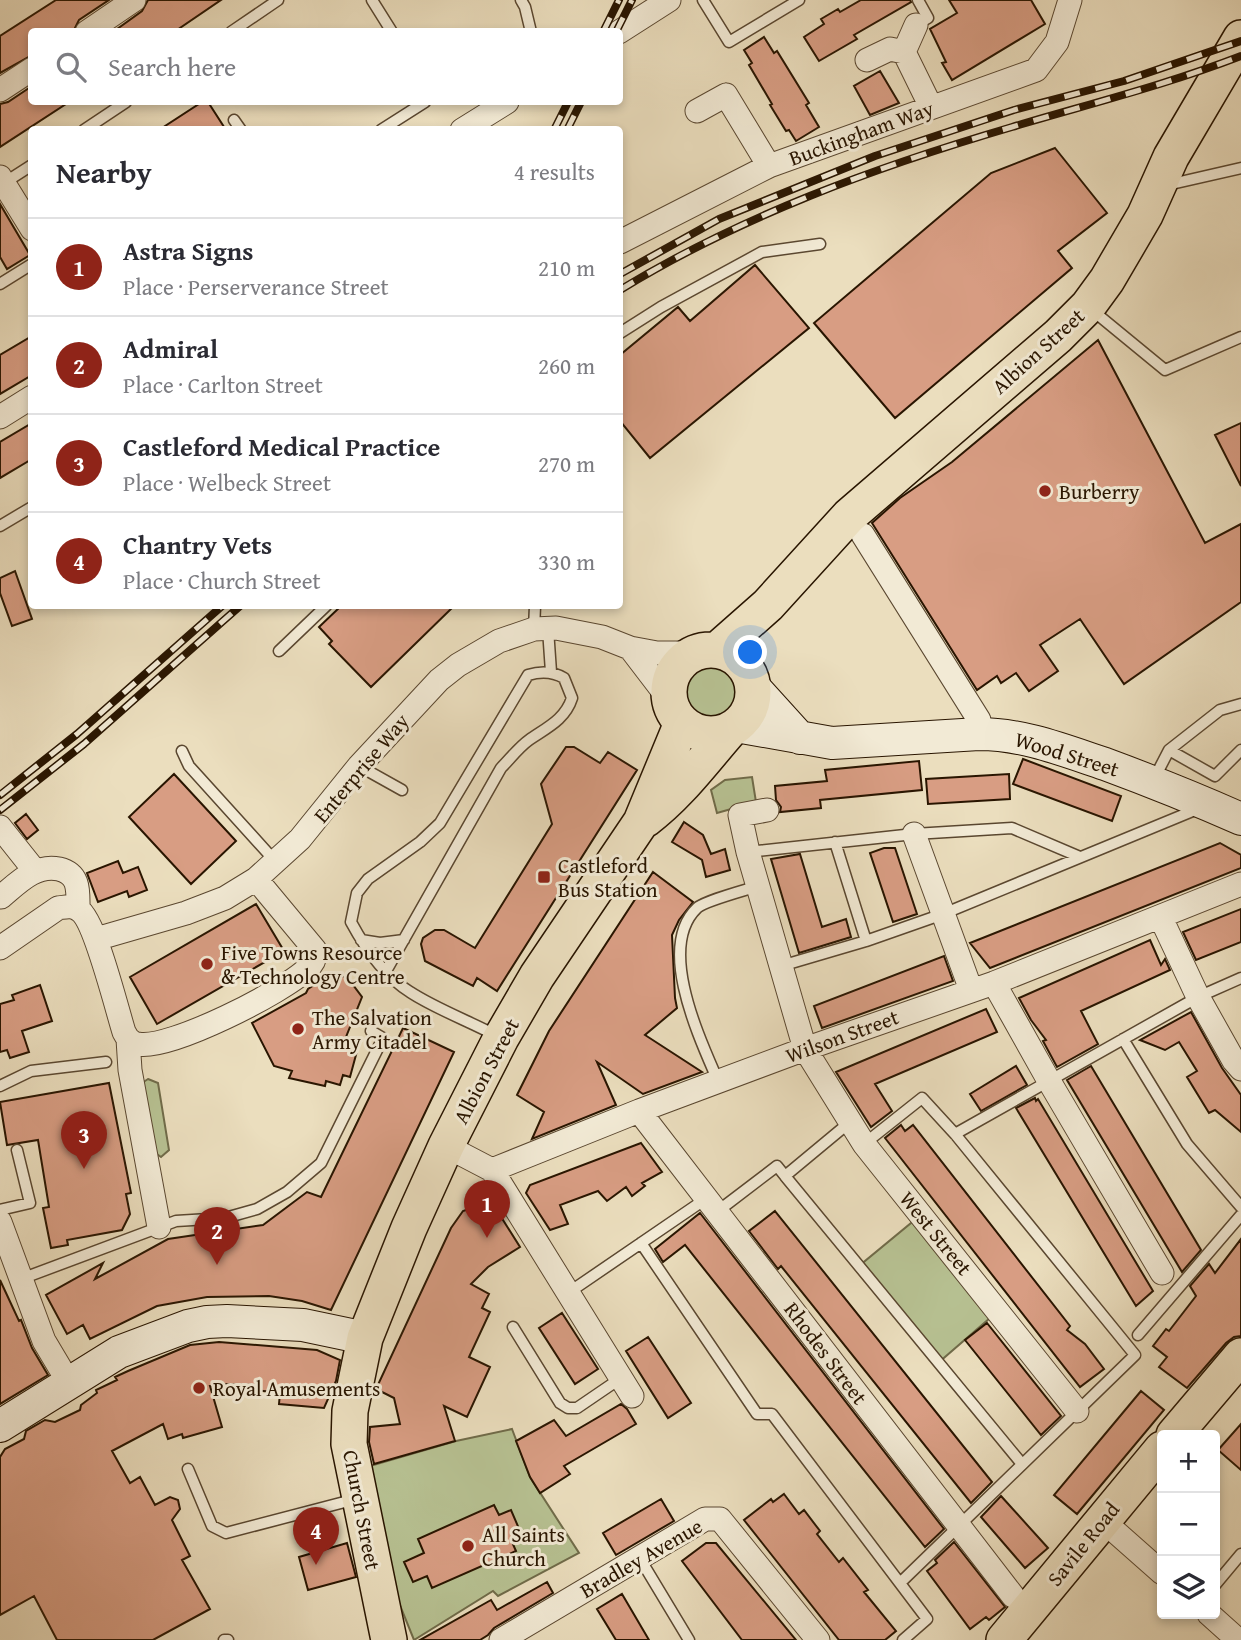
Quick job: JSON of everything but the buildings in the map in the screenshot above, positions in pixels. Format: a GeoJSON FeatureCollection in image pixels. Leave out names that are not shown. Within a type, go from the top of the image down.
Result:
{"type":"FeatureCollection","features":[{"type":"Feature","properties":{"kind":"main road","name":"Albion Street"},"geometry":{"type":"LineString","coordinates":[[706,652],[768,605],[849,516],[1058,337],[1088,306],[1107,280],[1145,215],[1171,157],[1240,40]]}},
{"type":"Feature","properties":{"kind":"main road"},"geometry":{"type":"LineString","coordinates":[[751,680],[736,659],[706,652],[677,667],[671,678],[676,711],[697,732],[710,735],[733,728],[750,708],[753,696],[751,680],[768,605]]}},
{"type":"Feature","properties":{"kind":"main road","name":"Albion Street"},"geometry":{"type":"LineString","coordinates":[[365,1338],[409,1228],[446,1146],[501,1038],[537,976],[641,822],[676,711]]}},
{"type":"Feature","properties":{"kind":"main road","name":"Albion Street"},"geometry":{"type":"LineString","coordinates":[[641,822],[663,806],[684,785],[733,728]]}},
{"type":"Feature","properties":{"kind":"main road","name":"Church Street"},"geometry":{"type":"LineString","coordinates":[[365,1338],[350,1411],[349,1444],[389,1640]]}},
{"type":"Feature","properties":{"kind":"main road"},"geometry":{"type":"LineString","coordinates":[[1179,1430],[1237,1367]]}},
{"type":"Feature","properties":{"kind":"main road","name":"Savile Road"},"geometry":{"type":"LineString","coordinates":[[1013,1624],[1157,1455]]}},
{"type":"Feature","properties":{"kind":"street"},"geometry":{"type":"LineString","coordinates":[[93,28],[134,0]]}},
{"type":"Feature","properties":{"kind":"street","name":"Buckingham Way"},"geometry":{"type":"LineString","coordinates":[[623,240],[769,166],[1036,69],[1057,42],[1070,0]]}},
{"type":"Feature","properties":{"kind":"street"},"geometry":{"type":"LineString","coordinates":[[623,29],[668,1]]}},
{"type":"Feature","properties":{"kind":"street"},"geometry":{"type":"LineString","coordinates":[[904,52],[916,25]]}},
{"type":"Feature","properties":{"kind":"street"},"geometry":{"type":"LineString","coordinates":[[867,60],[890,49],[904,52]]}},
{"type":"Feature","properties":{"kind":"street"},"geometry":{"type":"LineString","coordinates":[[904,52],[931,107]]}},
{"type":"Feature","properties":{"kind":"street"},"geometry":{"type":"LineString","coordinates":[[0,90],[28,72]]}},
{"type":"Feature","properties":{"kind":"street"},"geometry":{"type":"LineString","coordinates":[[697,111],[727,88],[769,166]]}},
{"type":"Feature","properties":{"kind":"street"},"geometry":{"type":"LineString","coordinates":[[468,126],[502,105]]}},
{"type":"Feature","properties":{"kind":"street"},"geometry":{"type":"LineString","coordinates":[[2,180],[28,222]]}},
{"type":"Feature","properties":{"kind":"street"},"geometry":{"type":"LineString","coordinates":[[0,417],[28,400]]}},
{"type":"Feature","properties":{"kind":"street"},"geometry":{"type":"LineString","coordinates":[[863,535],[979,720],[979,734]]}},
{"type":"Feature","properties":{"kind":"street","name":"Enterprise Way"},"geometry":{"type":"LineString","coordinates":[[96,939],[186,914],[225,898],[256,879],[300,839],[359,766],[439,680],[458,665],[499,641],[541,629],[583,632],[630,648],[657,653],[706,652]]}},
{"type":"Feature","properties":{"kind":"street"},"geometry":{"type":"LineString","coordinates":[[630,648],[676,711]]}},
{"type":"Feature","properties":{"kind":"street"},"geometry":{"type":"LineString","coordinates":[[751,680],[800,738]]}},
{"type":"Feature","properties":{"kind":"street","name":"Wood Street"},"geometry":{"type":"LineString","coordinates":[[733,728],[832,743],[979,734],[1040,741],[1152,782],[1241,819]]}},
{"type":"Feature","properties":{"kind":"street","name":"West Street"},"geometry":{"type":"LineString","coordinates":[[767,810],[740,816],[805,1049],[864,1144],[1077,1411]]}},
{"type":"Feature","properties":{"kind":"street"},"geometry":{"type":"LineString","coordinates":[[0,827],[35,871]]}},
{"type":"Feature","properties":{"kind":"street"},"geometry":{"type":"LineString","coordinates":[[914,834],[971,990]]}},
{"type":"Feature","properties":{"kind":"street"},"geometry":{"type":"LineString","coordinates":[[1,897],[35,871],[51,868],[68,871],[74,876],[78,885],[80,911],[96,939],[128,1039],[130,1070],[159,1227]]}},
{"type":"Feature","properties":{"kind":"street"},"geometry":{"type":"LineString","coordinates":[[128,1039],[138,1044],[190,1034],[255,1001],[308,968],[316,958],[315,950],[256,879]]}},
{"type":"Feature","properties":{"kind":"street","name":"Wilson Street"},"geometry":{"type":"LineString","coordinates":[[492,1170],[718,1081],[995,983],[1241,884]]}},
{"type":"Feature","properties":{"kind":"street"},"geometry":{"type":"LineString","coordinates":[[0,948],[58,908],[69,906],[80,911]]}},
{"type":"Feature","properties":{"kind":"street"},"geometry":{"type":"LineString","coordinates":[[1161,918],[1198,996],[1241,1069]]}},
{"type":"Feature","properties":{"kind":"street"},"geometry":{"type":"LineString","coordinates":[[995,983],[1161,1273]]}},
{"type":"Feature","properties":{"kind":"street","name":"Rhodes Street"},"geometry":{"type":"LineString","coordinates":[[639,1111],[958,1526],[1013,1624]]}},
{"type":"Feature","properties":{"kind":"street"},"geometry":{"type":"LineString","coordinates":[[446,1146],[492,1170],[627,1387]]}},
{"type":"Feature","properties":{"kind":"street"},"geometry":{"type":"LineString","coordinates":[[0,1222],[44,1341],[69,1384]]}},
{"type":"Feature","properties":{"kind":"street"},"geometry":{"type":"LineString","coordinates":[[0,1426],[119,1352],[183,1327],[207,1322],[303,1325],[365,1338]]}},
{"type":"Feature","properties":{"kind":"street","name":"Bradley Avenue"},"geometry":{"type":"LineString","coordinates":[[501,1640],[705,1519],[720,1519],[818,1640]]}},
{"type":"Feature","properties":{"kind":"street"},"geometry":{"type":"LineString","coordinates":[[1102,1520],[1157,1569]]}},
{"type":"Feature","properties":{"kind":"street"},"geometry":{"type":"LineString","coordinates":[[1215,1619],[1238,1640]]}},
{"type":"Feature","properties":{"kind":"lane"},"geometry":{"type":"LineString","coordinates":[[237,28],[278,0]]}},
{"type":"Feature","properties":{"kind":"lane"},"geometry":{"type":"LineString","coordinates":[[372,0],[390,28]]}},
{"type":"Feature","properties":{"kind":"lane"},"geometry":{"type":"LineString","coordinates":[[521,0],[530,28]]}},
{"type":"Feature","properties":{"kind":"lane"},"geometry":{"type":"LineString","coordinates":[[703,0],[729,42],[799,0]]}},
{"type":"Feature","properties":{"kind":"lane"},"geometry":{"type":"LineString","coordinates":[[916,25],[928,18],[918,0]]}},
{"type":"Feature","properties":{"kind":"lane"},"geometry":{"type":"LineString","coordinates":[[90,126],[122,105]]}},
{"type":"Feature","properties":{"kind":"lane"},"geometry":{"type":"LineString","coordinates":[[386,126],[420,105]]}},
{"type":"Feature","properties":{"kind":"lane"},"geometry":{"type":"LineString","coordinates":[[2,180],[28,167]]}},
{"type":"Feature","properties":{"kind":"lane"},"geometry":{"type":"LineString","coordinates":[[1158,187],[1241,169]]}},
{"type":"Feature","properties":{"kind":"lane"},"geometry":{"type":"LineString","coordinates":[[623,331],[661,307],[762,252],[820,244]]}},
{"type":"Feature","properties":{"kind":"lane"},"geometry":{"type":"LineString","coordinates":[[0,284],[28,266]]}},
{"type":"Feature","properties":{"kind":"lane"},"geometry":{"type":"LineString","coordinates":[[1088,306],[1165,370],[1241,337]]}},
{"type":"Feature","properties":{"kind":"lane"},"geometry":{"type":"LineString","coordinates":[[0,526],[28,510]]}},
{"type":"Feature","properties":{"kind":"lane"},"geometry":{"type":"LineString","coordinates":[[279,651],[323,609]]}},
{"type":"Feature","properties":{"kind":"lane"},"geometry":{"type":"LineString","coordinates":[[536,609],[551,672]]}},
{"type":"Feature","properties":{"kind":"lane"},"geometry":{"type":"LineString","coordinates":[[386,971],[502,768],[528,740],[547,731],[569,707],[572,698],[564,678],[551,672],[528,675],[440,823],[420,842],[368,878],[357,893],[351,922],[360,939],[386,971],[408,992],[501,1038]]}},
{"type":"Feature","properties":{"kind":"lane"},"geometry":{"type":"LineString","coordinates":[[1152,782],[1170,750],[1220,710],[1241,704]]}},
{"type":"Feature","properties":{"kind":"lane"},"geometry":{"type":"LineString","coordinates":[[1170,750],[1215,776],[1241,750]]}},
{"type":"Feature","properties":{"kind":"lane"},"geometry":{"type":"LineString","coordinates":[[182,751],[189,766],[275,861]]}},
{"type":"Feature","properties":{"kind":"lane"},"geometry":{"type":"LineString","coordinates":[[359,766],[402,790]]}},
{"type":"Feature","properties":{"kind":"lane"},"geometry":{"type":"LineString","coordinates":[[780,966],[943,914],[1209,805]]}},
{"type":"Feature","properties":{"kind":"lane"},"geometry":{"type":"LineString","coordinates":[[748,852],[914,834],[1012,828],[1080,857]]}},
{"type":"Feature","properties":{"kind":"lane"},"geometry":{"type":"LineString","coordinates":[[835,842],[866,940]]}},
{"type":"Feature","properties":{"kind":"lane"},"geometry":{"type":"LineString","coordinates":[[718,1081],[691,1019],[680,953],[685,927],[698,906],[758,886]]}},
{"type":"Feature","properties":{"kind":"lane"},"geometry":{"type":"LineString","coordinates":[[360,939],[380,943],[404,940]]}},
{"type":"Feature","properties":{"kind":"lane"},"geometry":{"type":"LineString","coordinates":[[956,1134],[1198,996],[1241,978]]}},
{"type":"Feature","properties":{"kind":"lane"},"geometry":{"type":"LineString","coordinates":[[20,1279],[176,1221],[225,1218],[257,1209],[287,1192],[321,1163],[383,1038],[370,1031]]}},
{"type":"Feature","properties":{"kind":"lane"},"geometry":{"type":"LineString","coordinates":[[1123,1039],[1187,1144],[1241,1207]]}},
{"type":"Feature","properties":{"kind":"lane"},"geometry":{"type":"LineString","coordinates":[[0,1086],[31,1070],[106,1062]]}},
{"type":"Feature","properties":{"kind":"lane"},"geometry":{"type":"LineString","coordinates":[[864,1144],[922,1098],[956,1134],[1135,1355],[900,1583]]}},
{"type":"Feature","properties":{"kind":"lane"},"geometry":{"type":"LineString","coordinates":[[785,1176],[850,1121]]}},
{"type":"Feature","properties":{"kind":"lane"},"geometry":{"type":"LineString","coordinates":[[0,1210],[30,1203],[17,1150]]}},
{"type":"Feature","properties":{"kind":"lane"},"geometry":{"type":"LineString","coordinates":[[568,1293],[641,1243],[713,1205],[777,1166],[1022,1464]]}},
{"type":"Feature","properties":{"kind":"lane"},"geometry":{"type":"LineString","coordinates":[[1138,1335],[1241,1216]]}},
{"type":"Feature","properties":{"kind":"lane"},"geometry":{"type":"LineString","coordinates":[[641,1243],[757,1414],[772,1414],[927,1619],[903,1640]]}},
{"type":"Feature","properties":{"kind":"lane"},"geometry":{"type":"LineString","coordinates":[[513,1327],[560,1403],[568,1408],[577,1408],[627,1387]]}},
{"type":"Feature","properties":{"kind":"lane"},"geometry":{"type":"LineString","coordinates":[[188,1469],[212,1526],[226,1533],[359,1498]]}},
{"type":"Feature","properties":{"kind":"lane"},"geometry":{"type":"LineString","coordinates":[[1220,1579],[1241,1555]]}},
{"type":"Feature","properties":{"kind":"lane"},"geometry":{"type":"LineString","coordinates":[[639,1558],[689,1640]]}},
{"type":"Feature","properties":{"kind":"green space"},"geometry":{"type":"Polygon","coordinates":[[[713,662],[736,671],[745,694],[736,717],[713,726],[690,717],[681,694],[690,671],[713,662]]]}},
{"type":"Feature","properties":{"kind":"green space"},"geometry":{"type":"Polygon","coordinates":[[[752,777],[756,802],[717,813],[711,790],[725,780],[752,777]]]}},
{"type":"Feature","properties":{"kind":"green space"},"geometry":{"type":"Polygon","coordinates":[[[148,1079],[158,1083],[169,1150],[161,1157],[150,1149],[139,1085],[148,1079]]]}},
{"type":"Feature","properties":{"kind":"green space"},"geometry":{"type":"Polygon","coordinates":[[[922,1214],[998,1311],[938,1363],[859,1266],[922,1214]]]}},
{"type":"Feature","properties":{"kind":"green space"},"geometry":{"type":"Polygon","coordinates":[[[512,1429],[530,1477],[579,1553],[498,1596],[493,1591],[414,1640],[397,1598],[370,1466],[456,1441],[512,1429]]]}},
{"type":"Feature","properties":{"kind":"railway"},"geometry":{"type":"LineString","coordinates":[[605,28],[619,0]]}},
{"type":"Feature","properties":{"kind":"railway"},"geometry":{"type":"LineString","coordinates":[[618,28],[632,0]]}},
{"type":"Feature","properties":{"kind":"railway"},"geometry":{"type":"LineString","coordinates":[[623,272],[719,219],[875,156],[1014,110],[1124,81],[1241,41]]}},
{"type":"Feature","properties":{"kind":"railway"},"geometry":{"type":"LineString","coordinates":[[623,288],[666,263],[761,216],[860,177],[961,142],[1156,85],[1241,56]]}},
{"type":"Feature","properties":{"kind":"railway"},"geometry":{"type":"LineString","coordinates":[[556,126],[566,105]]}},
{"type":"Feature","properties":{"kind":"railway"},"geometry":{"type":"LineString","coordinates":[[569,126],[580,105]]}},
{"type":"Feature","properties":{"kind":"railway"},"geometry":{"type":"LineString","coordinates":[[0,795],[77,734],[219,609]]}},
{"type":"Feature","properties":{"kind":"railway"},"geometry":{"type":"LineString","coordinates":[[0,810],[84,744],[237,609]]}},
{"type":"Feature","properties":{"kind":"place","name":"Burberry"},"geometry":{"type":"Point","coordinates":[1045,491]}},
{"type":"Feature","properties":{"kind":"place","name":"Castleford Bus Station"},"geometry":{"type":"Point","coordinates":[544,877]}},
{"type":"Feature","properties":{"kind":"place","name":"Five Towns Resource & Technology Centre"},"geometry":{"type":"Point","coordinates":[207,964]}},
{"type":"Feature","properties":{"kind":"place","name":"The Salvation Army Citadel"},"geometry":{"type":"Point","coordinates":[298,1029]}},
{"type":"Feature","properties":{"kind":"place","name":"Castleford Medical Practice"},"geometry":{"type":"Point","coordinates":[84,1169]}},
{"type":"Feature","properties":{"kind":"place","name":"Astra Signs"},"geometry":{"type":"Point","coordinates":[487,1238]}},
{"type":"Feature","properties":{"kind":"place","name":"Admiral"},"geometry":{"type":"Point","coordinates":[217,1265]}},
{"type":"Feature","properties":{"kind":"place","name":"Royal Amusements"},"geometry":{"type":"Point","coordinates":[199,1388]}},
{"type":"Feature","properties":{"kind":"place","name":"All Saints Church"},"geometry":{"type":"Point","coordinates":[468,1546]}},
{"type":"Feature","properties":{"kind":"place","name":"Chantry Vets"},"geometry":{"type":"Point","coordinates":[316,1565]}}]}
